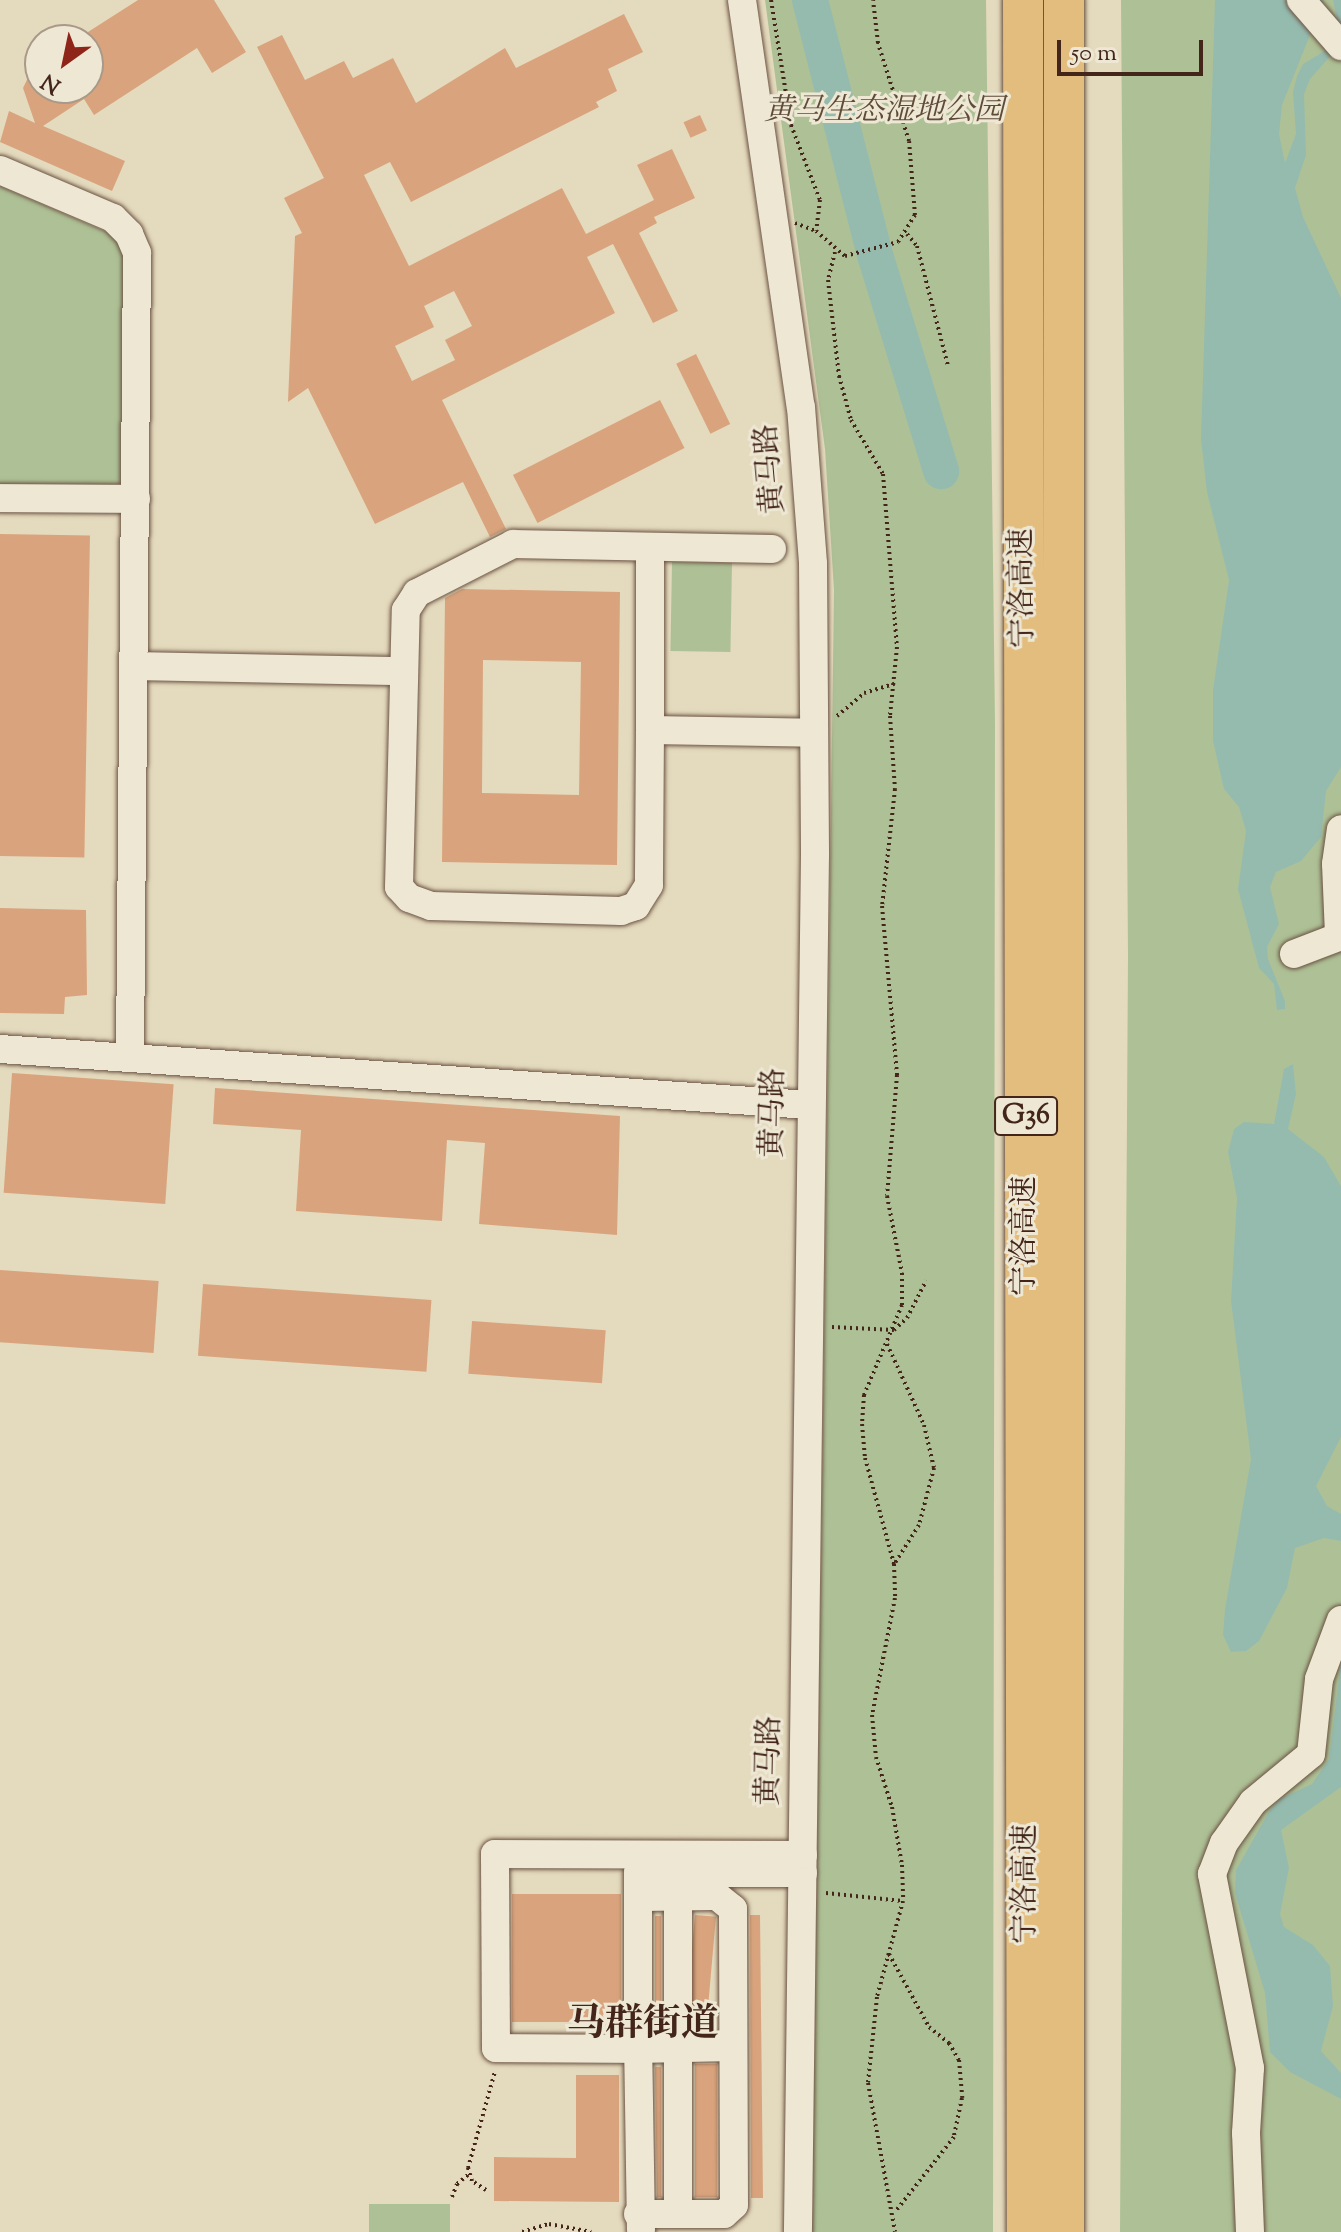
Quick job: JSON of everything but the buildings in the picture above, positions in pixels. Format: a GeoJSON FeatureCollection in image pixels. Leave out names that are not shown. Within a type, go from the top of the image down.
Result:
{"type":"FeatureCollection","features":[{"type":"Feature","properties":{"kind":"highway","name":"宁洛高速"},"geometry":{"type":"LineString","coordinates":[[1023,0],[1027,2232]]}},
{"type":"Feature","properties":{"kind":"highway","name":"宁洛高速"},"geometry":{"type":"LineString","coordinates":[[1064,0],[1064,2232]]}},
{"type":"Feature","properties":{"kind":"street","name":"黄马路"},"geometry":{"type":"LineString","coordinates":[[742,0],[810,497],[814,726],[807,1327],[808,1874],[798,2232]]}},
{"type":"Feature","properties":{"kind":"street"},"geometry":{"type":"LineString","coordinates":[[1301,0],[1341,46]]}},
{"type":"Feature","properties":{"kind":"street"},"geometry":{"type":"LineString","coordinates":[[0,170],[113,218],[134,243],[138,264],[130,1058]]}},
{"type":"Feature","properties":{"kind":"street"},"geometry":{"type":"LineString","coordinates":[[0,498],[136,499]]}},
{"type":"Feature","properties":{"kind":"street"},"geometry":{"type":"LineString","coordinates":[[650,547],[649,885],[636,906],[621,911],[423,905],[409,898],[395,880],[408,604],[417,593],[513,544],[772,549]]}},
{"type":"Feature","properties":{"kind":"street"},"geometry":{"type":"LineString","coordinates":[[134,666],[404,671]]}},
{"type":"Feature","properties":{"kind":"street"},"geometry":{"type":"LineString","coordinates":[[650,730],[814,726]]}},
{"type":"Feature","properties":{"kind":"street"},"geometry":{"type":"LineString","coordinates":[[1294,954],[1340,935],[1336,864],[1341,829]]}},
{"type":"Feature","properties":{"kind":"street"},"geometry":{"type":"LineString","coordinates":[[0,1049],[809,1105]]}},
{"type":"Feature","properties":{"kind":"street"},"geometry":{"type":"LineString","coordinates":[[1250,2232],[1246,2145],[1250,2068],[1212,1874],[1224,1843],[1253,1802],[1311,1754],[1319,1679],[1341,1620]]}},
{"type":"Feature","properties":{"kind":"street"},"geometry":{"type":"LineString","coordinates":[[732,2047],[496,2048],[495,1854],[808,1874]]}},
{"type":"Feature","properties":{"kind":"street"},"geometry":{"type":"LineString","coordinates":[[495,1873],[638,1885],[808,1874]]}},
{"type":"Feature","properties":{"kind":"street"},"geometry":{"type":"LineString","coordinates":[[638,1885],[678,1896],[722,1897],[733,1909],[734,2205],[724,2214],[678,2214],[640,2223],[638,1885]]}},
{"type":"Feature","properties":{"kind":"street"},"geometry":{"type":"LineString","coordinates":[[678,1896],[678,2214]]}},
{"type":"Feature","properties":{"kind":"path"},"geometry":{"type":"LineString","coordinates":[[771,0],[791,125],[820,200],[816,231]]}},
{"type":"Feature","properties":{"kind":"path"},"geometry":{"type":"LineString","coordinates":[[773,223],[791,222],[816,231],[835,252],[856,254],[898,242],[907,234],[915,215],[909,141],[878,43],[873,0]]}},
{"type":"Feature","properties":{"kind":"path"},"geometry":{"type":"LineString","coordinates":[[907,234],[917,246],[948,366]]}},
{"type":"Feature","properties":{"kind":"path"},"geometry":{"type":"LineString","coordinates":[[835,252],[828,280],[839,376],[851,420],[883,474],[896,683],[890,716],[895,789],[882,906],[897,1075],[887,1196],[902,1273],[894,1330],[864,1395],[862,1424],[867,1469],[894,1564],[895,1598],[872,1715],[876,1757],[895,1822],[903,1901],[877,1997],[868,2083],[895,2212],[895,2232]]}},
{"type":"Feature","properties":{"kind":"path"},"geometry":{"type":"LineString","coordinates":[[814,726],[841,714],[864,693],[896,683]]}},
{"type":"Feature","properties":{"kind":"path"},"geometry":{"type":"LineString","coordinates":[[807,1327],[894,1330],[907,1318],[926,1281]]}},
{"type":"Feature","properties":{"kind":"path"},"geometry":{"type":"LineString","coordinates":[[887,1344],[924,1425],[934,1468],[919,1525],[894,1564]]}},
{"type":"Feature","properties":{"kind":"path"},"geometry":{"type":"LineString","coordinates":[[808,1874],[903,1901]]}},
{"type":"Feature","properties":{"kind":"path"},"geometry":{"type":"LineString","coordinates":[[888,1953],[929,2027],[949,2043],[959,2060],[962,2098],[954,2137],[895,2212]]}},
{"type":"Feature","properties":{"kind":"path"},"geometry":{"type":"LineString","coordinates":[[452,2197],[457,2184],[469,2174],[491,2094],[496,2048]]}},
{"type":"Feature","properties":{"kind":"path"},"geometry":{"type":"LineString","coordinates":[[469,2174],[486,2190]]}},
{"type":"Feature","properties":{"kind":"path"},"geometry":{"type":"LineString","coordinates":[[522,2232],[549,2224],[591,2232]]}},
{"type":"Feature","properties":{"kind":"green space","name":"黄马生态湿地公园"},"geometry":{"type":"Polygon","coordinates":[[[765,0],[986,0],[995,723],[993,2232],[812,2232],[834,590],[825,449],[765,0]]]}},
{"type":"Feature","properties":{"kind":"green space"},"geometry":{"type":"Polygon","coordinates":[[[1121,0],[1341,0],[1341,2232],[1120,2232],[1128,956],[1121,0]]]}},
{"type":"Feature","properties":{"kind":"green space"},"geometry":{"type":"Polygon","coordinates":[[[0,186],[116,236],[126,248],[122,481],[116,486],[0,489],[0,186]]]}},
{"type":"Feature","properties":{"kind":"green space"},"geometry":{"type":"Polygon","coordinates":[[[672,562],[732,563],[730,652],[670,651],[672,562]]]}},
{"type":"Feature","properties":{"kind":"green space"},"geometry":{"type":"Polygon","coordinates":[[[369,2204],[450,2204],[450,2232],[369,2232],[369,2204]]]}},
{"type":"Feature","properties":{"kind":"water"},"geometry":{"type":"Polygon","coordinates":[[[1215,0],[1324,0],[1282,105],[1279,134],[1285,163],[1296,134],[1293,92],[1297,76],[1303,64],[1328,49],[1339,28],[1333,0],[1341,0],[1341,44],[1310,79],[1304,94],[1306,155],[1295,188],[1303,217],[1341,298],[1341,767],[1326,791],[1321,837],[1301,861],[1276,872],[1270,887],[1279,924],[1267,947],[1268,959],[1285,1001],[1285,1009],[1277,1010],[1274,984],[1259,968],[1238,889],[1246,831],[1239,807],[1224,789],[1213,741],[1213,690],[1229,580],[1207,492],[1201,439],[1215,0]]]}},
{"type":"Feature","properties":{"kind":"water"},"geometry":{"type":"Polygon","coordinates":[[[1293,1064],[1296,1094],[1288,1129],[1324,1157],[1341,1186],[1341,1437],[1316,1486],[1327,1506],[1341,1514],[1341,1541],[1324,1538],[1295,1548],[1287,1588],[1259,1641],[1246,1651],[1231,1652],[1223,1635],[1225,1609],[1251,1459],[1231,1301],[1237,1198],[1228,1152],[1234,1129],[1244,1122],[1274,1124],[1284,1069],[1293,1064]]]}},
{"type":"Feature","properties":{"kind":"water"},"geometry":{"type":"Polygon","coordinates":[[[1341,1662],[1341,1787],[1281,1830],[1289,1868],[1280,1914],[1284,1927],[1313,1945],[1330,1966],[1333,2006],[1321,2051],[1341,2073],[1341,2099],[1290,2072],[1270,2052],[1265,1993],[1235,1893],[1236,1870],[1270,1810],[1280,1799],[1312,1784],[1329,1759],[1341,1662]]]}},
{"type":"Feature","properties":{"kind":"waterway"},"geometry":{"type":"LineString","coordinates":[[810,0],[876,258],[941,471]]}},
{"type":"Feature","properties":{"kind":"district","name":"马群街道"},"geometry":{"type":"Point","coordinates":[643,2027]}}]}
